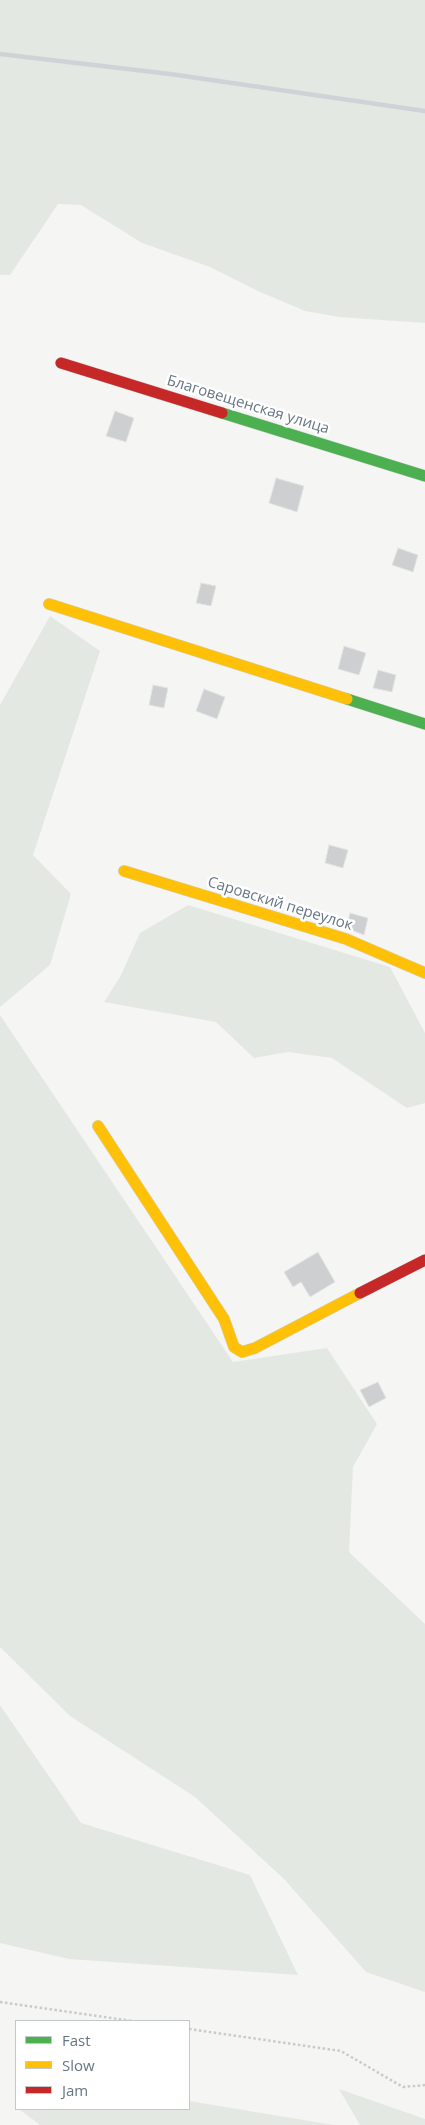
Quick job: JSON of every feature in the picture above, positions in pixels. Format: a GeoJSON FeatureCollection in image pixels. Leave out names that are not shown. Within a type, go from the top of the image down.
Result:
{"type":"FeatureCollection","features":[{"type":"Feature","properties":{"kind":"street","name":"Благовещенская улица"},"geometry":{"type":"LineString","coordinates":[[61,363],[425,476]]}},
{"type":"Feature","properties":{"kind":"street"},"geometry":{"type":"LineString","coordinates":[[49,604],[425,724]]}},
{"type":"Feature","properties":{"kind":"street","name":"Саровский переулок"},"geometry":{"type":"LineString","coordinates":[[124,871],[346,939],[425,973]]}},
{"type":"Feature","properties":{"kind":"street"},"geometry":{"type":"LineString","coordinates":[[98,1126],[224,1319],[234,1346],[242,1352],[255,1348],[425,1260]]}},
{"type":"Feature","properties":{"kind":"path"},"geometry":{"type":"LineString","coordinates":[[0,2002],[125,2020]]}},
{"type":"Feature","properties":{"kind":"path"},"geometry":{"type":"LineString","coordinates":[[190,2030],[341,2052],[403,2087],[424,2086]]}},
{"type":"Feature","properties":{"kind":"shaded area"},"geometry":{"type":"Polygon","coordinates":[[[0,0],[425,0],[425,323],[339,317],[305,311],[258,291],[210,267],[142,243],[81,205],[58,204],[10,275],[0,275],[0,0]]]}},
{"type":"Feature","properties":{"kind":"shaded area"},"geometry":{"type":"Polygon","coordinates":[[[50,616],[100,651],[33,855],[71,894],[50,965],[0,1007],[0,705],[50,616]]]}},
{"type":"Feature","properties":{"kind":"shaded area"},"geometry":{"type":"Polygon","coordinates":[[[188,905],[390,967],[425,1033],[425,1103],[407,1108],[332,1058],[288,1052],[254,1058],[216,1022],[104,1002],[120,977],[140,933],[188,905]]]}},
{"type":"Feature","properties":{"kind":"shaded area"},"geometry":{"type":"Polygon","coordinates":[[[0,1015],[233,1362],[327,1348],[377,1424],[353,1467],[349,1552],[425,1624],[425,1992],[366,1972],[284,1879],[195,1797],[70,1716],[0,1647],[0,1015]]]}},
{"type":"Feature","properties":{"kind":"shaded area"},"geometry":{"type":"Polygon","coordinates":[[[0,1705],[81,1823],[250,1875],[298,1975],[69,1959],[0,1943],[0,1705]]]}},
{"type":"Feature","properties":{"kind":"shaded area"},"geometry":{"type":"Polygon","coordinates":[[[339,2089],[425,2119],[425,2125],[360,2125],[339,2089]]]}},
{"type":"Feature","properties":{"kind":"shaded area"},"geometry":{"type":"Polygon","coordinates":[[[190,2101],[334,2125],[40,2125],[20,2110],[190,2110],[190,2101]]]}},
{"type":"Feature","properties":{"kind":"building"},"geometry":{"type":"Polygon","coordinates":[[[115,411],[134,418],[126,442],[106,436],[115,411]]]}},
{"type":"Feature","properties":{"kind":"building"},"geometry":{"type":"Polygon","coordinates":[[[276,478],[304,486],[297,512],[269,503],[276,478]]]}},
{"type":"Feature","properties":{"kind":"building"},"geometry":{"type":"Polygon","coordinates":[[[398,548],[418,555],[413,572],[392,565],[398,548]]]}},
{"type":"Feature","properties":{"kind":"building"},"geometry":{"type":"Polygon","coordinates":[[[201,583],[216,586],[211,606],[196,603],[201,583]]]}},
{"type":"Feature","properties":{"kind":"building"},"geometry":{"type":"Polygon","coordinates":[[[344,646],[366,653],[359,675],[338,669],[344,646]]]}},
{"type":"Feature","properties":{"kind":"building"},"geometry":{"type":"Polygon","coordinates":[[[378,670],[396,675],[392,692],[373,688],[378,670]]]}},
{"type":"Feature","properties":{"kind":"building"},"geometry":{"type":"Polygon","coordinates":[[[153,685],[168,688],[164,708],[149,705],[153,685]]]}},
{"type":"Feature","properties":{"kind":"building"},"geometry":{"type":"Polygon","coordinates":[[[204,689],[225,697],[217,719],[196,711],[204,689]]]}},
{"type":"Feature","properties":{"kind":"building"},"geometry":{"type":"Polygon","coordinates":[[[329,845],[348,850],[343,868],[325,863],[329,845]]]}},
{"type":"Feature","properties":{"kind":"building"},"geometry":{"type":"Polygon","coordinates":[[[350,913],[368,918],[364,935],[346,928],[350,913]]]}},
{"type":"Feature","properties":{"kind":"building"},"geometry":{"type":"Polygon","coordinates":[[[318,1252],[335,1282],[310,1297],[301,1282],[293,1287],[284,1272],[318,1252]]]}},
{"type":"Feature","properties":{"kind":"building"},"geometry":{"type":"Polygon","coordinates":[[[378,1382],[386,1398],[369,1407],[360,1390],[378,1382]]]}},
{"type":"Feature","properties":{"kind":"waterway"},"geometry":{"type":"LineString","coordinates":[[0,54],[170,74],[425,111]]}},
{"type":"Feature","properties":{"kind":"traffic: fast"},"geometry":{"type":"LineString","coordinates":[[222,413],[425,476]]}},
{"type":"Feature","properties":{"kind":"traffic: fast"},"geometry":{"type":"LineString","coordinates":[[347,699],[425,724]]}},
{"type":"Feature","properties":{"kind":"traffic: slow"},"geometry":{"type":"LineString","coordinates":[[49,604],[347,699]]}},
{"type":"Feature","properties":{"kind":"traffic: slow"},"geometry":{"type":"LineString","coordinates":[[124,871],[346,939],[425,973]]}},
{"type":"Feature","properties":{"kind":"traffic: slow"},"geometry":{"type":"LineString","coordinates":[[98,1126],[224,1319],[234,1347],[242,1352],[255,1348],[360,1293]]}},
{"type":"Feature","properties":{"kind":"traffic: jam"},"geometry":{"type":"LineString","coordinates":[[61,363],[222,413]]}},
{"type":"Feature","properties":{"kind":"traffic: jam"},"geometry":{"type":"LineString","coordinates":[[360,1293],[425,1260]]}}]}
